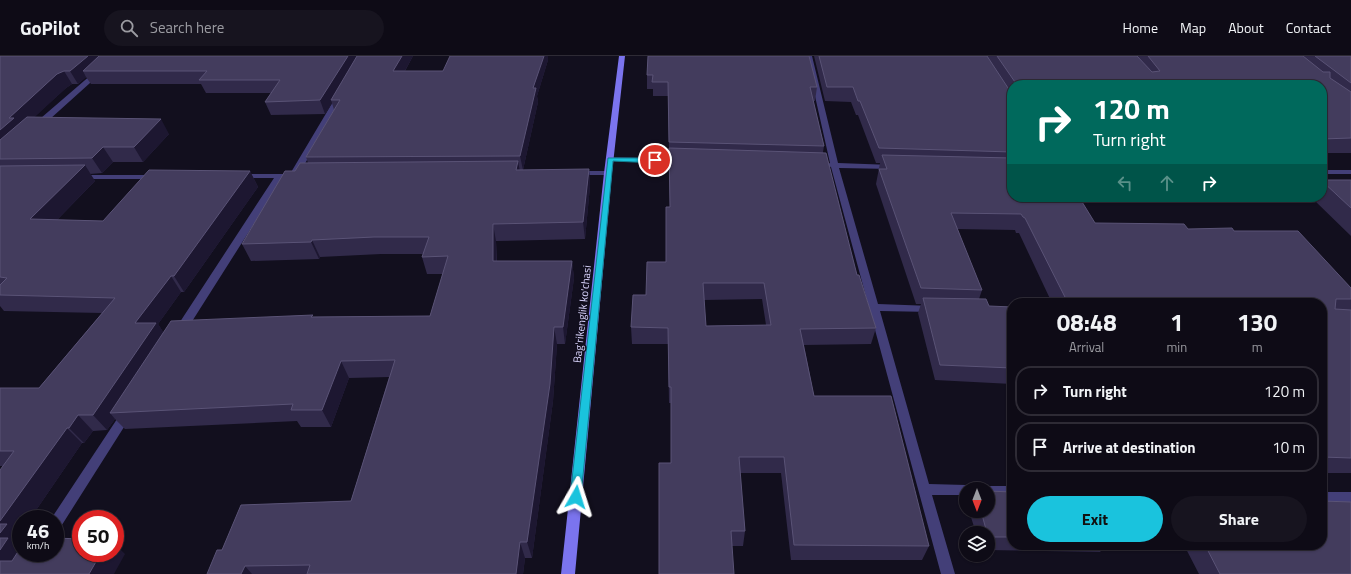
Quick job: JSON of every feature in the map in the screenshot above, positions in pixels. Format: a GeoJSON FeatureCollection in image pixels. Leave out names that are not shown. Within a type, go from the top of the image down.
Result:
{"type":"FeatureCollection","features":[{"type":"Feature","properties":{"kind":"main road","name":"Bag'rikenglik ko'chasi"},"geometry":{"type":"LineString","coordinates":[[568,574],[608,173],[622,56]]}},
{"type":"Feature","properties":{"kind":"lane"},"geometry":{"type":"LineString","coordinates":[[29,133],[117,56]]}},
{"type":"Feature","properties":{"kind":"lane"},"geometry":{"type":"LineString","coordinates":[[809,56],[835,166],[948,574]]}},
{"type":"Feature","properties":{"kind":"lane"},"geometry":{"type":"LineString","coordinates":[[234,176],[297,176],[344,88]]}},
{"type":"Feature","properties":{"kind":"lane"},"geometry":{"type":"LineString","coordinates":[[610,159],[688,161]]}},
{"type":"Feature","properties":{"kind":"lane"},"geometry":{"type":"LineString","coordinates":[[820,165],[899,167]]}},
{"type":"Feature","properties":{"kind":"lane"},"geometry":{"type":"LineString","coordinates":[[1327,172],[1351,172]]}},
{"type":"Feature","properties":{"kind":"lane"},"geometry":{"type":"LineString","coordinates":[[569,173],[608,173]]}},
{"type":"Feature","properties":{"kind":"lane"},"geometry":{"type":"LineString","coordinates":[[172,343],[280,176]]}},
{"type":"Feature","properties":{"kind":"lane"},"geometry":{"type":"LineString","coordinates":[[70,178],[164,177]]}},
{"type":"Feature","properties":{"kind":"lane"},"geometry":{"type":"LineString","coordinates":[[874,307],[943,309]]}},
{"type":"Feature","properties":{"kind":"lane"},"geometry":{"type":"LineString","coordinates":[[64,510],[133,403]]}},
{"type":"Feature","properties":{"kind":"lane"},"geometry":{"type":"LineString","coordinates":[[925,489],[959,490]]}},
{"type":"Feature","properties":{"kind":"lane"},"geometry":{"type":"LineString","coordinates":[[995,491],[1007,491]]}},
{"type":"Feature","properties":{"kind":"lane"},"geometry":{"type":"LineString","coordinates":[[1327,497],[1351,498]]}},
{"type":"Feature","properties":{"kind":"building"},"geometry":{"type":"Polygon","coordinates":[[[0,56],[88,56],[70,71],[64,71],[57,74],[9,118],[14,118],[0,130],[0,56]]]}},
{"type":"Feature","properties":{"kind":"building"},"geometry":{"type":"Polygon","coordinates":[[[99,56],[348,56],[320,100],[265,102],[280,80],[199,80],[207,71],[83,71],[99,56]]]}},
{"type":"Feature","properties":{"kind":"building"},"geometry":{"type":"Polygon","coordinates":[[[357,56],[402,56],[393,71],[443,71],[450,56],[544,56],[533,88],[536,88],[520,156],[306,157],[340,100],[331,100],[357,56]]]}},
{"type":"Feature","properties":{"kind":"building"},"geometry":{"type":"Polygon","coordinates":[[[648,56],[809,56],[817,87],[810,87],[824,146],[669,142],[668,82],[652,82],[653,75],[647,75],[648,56]]]}},
{"type":"Feature","properties":{"kind":"building"},"geometry":{"type":"Polygon","coordinates":[[[819,56],[987,56],[1007,86],[1007,152],[879,148],[853,87],[827,87],[819,56]]]}},
{"type":"Feature","properties":{"kind":"building"},"geometry":{"type":"Polygon","coordinates":[[[997,56],[1137,56],[1152,72],[1160,71],[1148,56],[1303,56],[1323,72],[1330,72],[1330,78],[1351,92],[1351,138],[1327,139],[1327,80],[1014,80],[997,56]]]}},
{"type":"Feature","properties":{"kind":"building"},"geometry":{"type":"Polygon","coordinates":[[[1315,56],[1351,56],[1351,83],[1315,56]]]}},
{"type":"Feature","properties":{"kind":"building"},"geometry":{"type":"Polygon","coordinates":[[[27,117],[161,119],[134,147],[103,147],[92,158],[0,159],[0,140],[27,117]]]}},
{"type":"Feature","properties":{"kind":"building"},"geometry":{"type":"Polygon","coordinates":[[[669,148],[826,153],[857,275],[859,275],[876,328],[800,329],[814,396],[891,396],[929,546],[794,545],[784,457],[739,457],[745,531],[731,531],[734,574],[659,574],[659,463],[671,463],[671,387],[669,387],[668,328],[631,327],[633,295],[646,295],[647,262],[666,262],[666,207],[670,207],[669,148]],[[703,283],[706,326],[771,325],[764,283],[703,283]]]}},
{"type":"Feature","properties":{"kind":"building"},"geometry":{"type":"Polygon","coordinates":[[[882,155],[1007,158],[1007,202],[1082,202],[1095,223],[1184,224],[1188,229],[1232,228],[1234,231],[1298,231],[1351,288],[1351,299],[1336,299],[1335,309],[1351,310],[1351,458],[1327,457],[1327,298],[1065,298],[1025,218],[1021,214],[951,213],[982,290],[921,288],[879,169],[887,169],[882,155]]]}},
{"type":"Feature","properties":{"kind":"building"},"geometry":{"type":"Polygon","coordinates":[[[518,161],[516,170],[589,169],[583,222],[493,224],[493,261],[572,261],[563,327],[554,327],[550,384],[527,542],[520,542],[516,574],[307,574],[310,565],[245,566],[241,574],[207,574],[217,550],[222,550],[241,505],[351,501],[395,360],[341,361],[322,410],[291,410],[293,404],[110,413],[171,321],[313,315],[311,317],[430,316],[448,256],[422,257],[429,237],[374,237],[312,240],[311,242],[242,244],[285,171],[295,171],[300,163],[518,161]]]}},
{"type":"Feature","properties":{"kind":"building"},"geometry":{"type":"Polygon","coordinates":[[[85,165],[30,219],[103,221],[149,170],[250,171],[174,276],[171,276],[135,323],[156,323],[93,415],[78,415],[0,521],[0,470],[14,451],[0,451],[0,388],[39,388],[115,298],[0,295],[0,285],[7,278],[0,277],[0,166],[85,165]]]}},
{"type":"Feature","properties":{"kind":"building"},"geometry":{"type":"Polygon","coordinates":[[[1327,180],[1351,180],[1351,208],[1327,186],[1327,180]]]}},
{"type":"Feature","properties":{"kind":"building"},"geometry":{"type":"Polygon","coordinates":[[[923,298],[986,299],[989,306],[1007,307],[1007,368],[940,365],[923,298]]]}},
{"type":"Feature","properties":{"kind":"building"},"geometry":{"type":"Polygon","coordinates":[[[995,491],[1007,492],[1007,537],[995,537],[995,526],[985,526],[983,518],[995,518],[995,491]]]}},
{"type":"Feature","properties":{"kind":"building"},"geometry":{"type":"Polygon","coordinates":[[[1327,501],[1351,502],[1351,574],[1220,574],[1208,550],[1327,550],[1327,501]]]}},
{"type":"Feature","properties":{"kind":"building"},"geometry":{"type":"Polygon","coordinates":[[[0,524],[7,524],[0,533],[0,524]]]}},
{"type":"Feature","properties":{"kind":"building"},"geometry":{"type":"Polygon","coordinates":[[[0,538],[8,538],[0,550],[0,538]]]}},
{"type":"Feature","properties":{"kind":"building"},"geometry":{"type":"Polygon","coordinates":[[[64,538],[72,539],[72,562],[96,562],[89,574],[0,574],[0,561],[64,562],[64,538]]]}},
{"type":"Feature","properties":{"kind":"route"},"geometry":{"type":"LineString","coordinates":[[576,497],[610,159],[655,160]]}}]}
